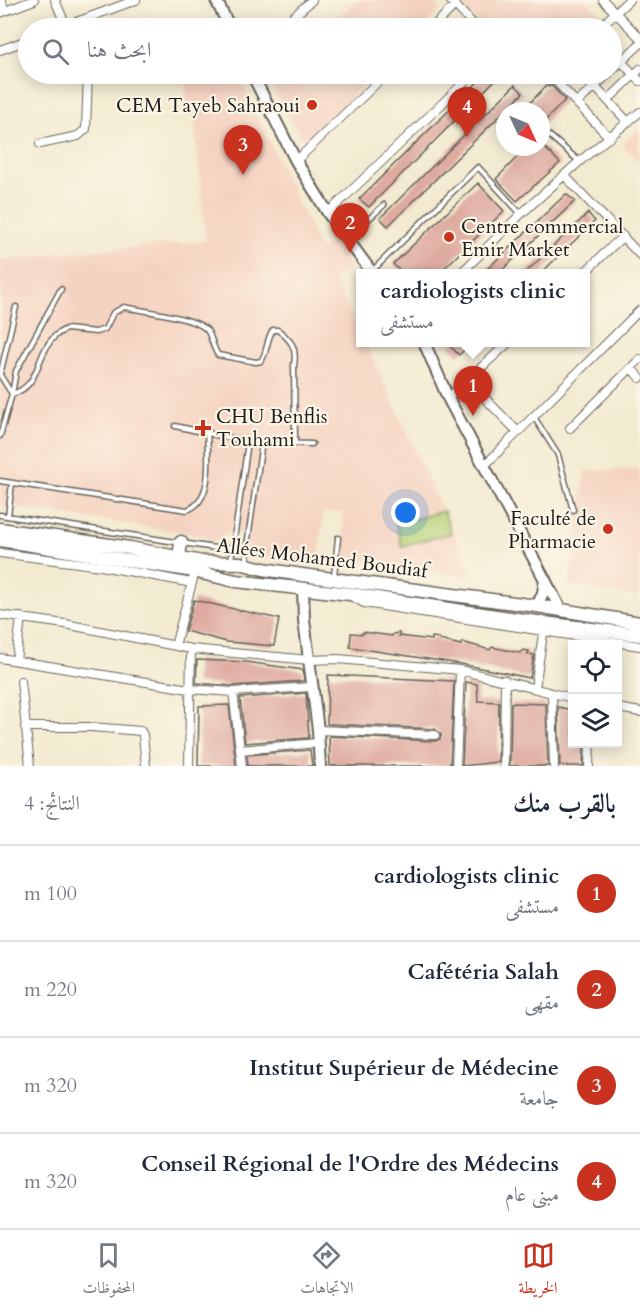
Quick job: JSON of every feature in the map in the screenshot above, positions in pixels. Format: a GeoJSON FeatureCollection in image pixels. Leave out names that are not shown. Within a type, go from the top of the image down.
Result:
{"type":"FeatureCollection","features":[{"type":"Feature","properties":{"kind":"main road","name":"Allées Mohamed Boudiaf"},"geometry":{"type":"LineString","coordinates":[[0,530],[208,562],[247,564],[263,569],[537,606],[640,623]]}},
{"type":"Feature","properties":{"kind":"main road","name":"Allées Mohamed Boudiaf"},"geometry":{"type":"LineString","coordinates":[[0,540],[194,577],[226,578],[350,594],[544,627],[640,635]]}},
{"type":"Feature","properties":{"kind":"main road"},"geometry":{"type":"LineString","coordinates":[[179,557],[181,542]]}},
{"type":"Feature","properties":{"kind":"main road"},"geometry":{"type":"LineString","coordinates":[[226,578],[230,562]]}},
{"type":"Feature","properties":{"kind":"main road"},"geometry":{"type":"LineString","coordinates":[[246,582],[247,564]]}},
{"type":"Feature","properties":{"kind":"street"},"geometry":{"type":"LineString","coordinates":[[1,0],[2,12],[34,0]]}},
{"type":"Feature","properties":{"kind":"street"},"geometry":{"type":"LineString","coordinates":[[55,0],[60,18]]}},
{"type":"Feature","properties":{"kind":"street"},"geometry":{"type":"LineString","coordinates":[[96,18],[136,0]]}},
{"type":"Feature","properties":{"kind":"street"},"geometry":{"type":"LineString","coordinates":[[216,0],[225,18]]}},
{"type":"Feature","properties":{"kind":"street"},"geometry":{"type":"LineString","coordinates":[[292,18],[312,0]]}},
{"type":"Feature","properties":{"kind":"street"},"geometry":{"type":"LineString","coordinates":[[603,0],[621,18]]}},
{"type":"Feature","properties":{"kind":"street"},"geometry":{"type":"LineString","coordinates":[[610,18],[629,0]]}},
{"type":"Feature","properties":{"kind":"street"},"geometry":{"type":"LineString","coordinates":[[440,18],[453,3],[467,18]]}},
{"type":"Feature","properties":{"kind":"street"},"geometry":{"type":"LineString","coordinates":[[622,19],[640,38]]}},
{"type":"Feature","properties":{"kind":"street"},"geometry":{"type":"LineString","coordinates":[[0,50],[18,44]]}},
{"type":"Feature","properties":{"kind":"street"},"geometry":{"type":"LineString","coordinates":[[622,61],[640,44]]}},
{"type":"Feature","properties":{"kind":"street"},"geometry":{"type":"LineString","coordinates":[[622,63],[637,72],[640,81]]}},
{"type":"Feature","properties":{"kind":"street"},"geometry":{"type":"LineString","coordinates":[[608,100],[637,72]]}},
{"type":"Feature","properties":{"kind":"street"},"geometry":{"type":"LineString","coordinates":[[40,144],[78,136],[86,129],[88,84]]}},
{"type":"Feature","properties":{"kind":"street"},"geometry":{"type":"LineString","coordinates":[[257,84],[296,161],[346,240],[370,269]]}},
{"type":"Feature","properties":{"kind":"street"},"geometry":{"type":"LineString","coordinates":[[296,161],[376,84]]}},
{"type":"Feature","properties":{"kind":"street"},"geometry":{"type":"LineString","coordinates":[[328,213],[463,84]]}},
{"type":"Feature","properties":{"kind":"street"},"geometry":{"type":"LineString","coordinates":[[559,84],[610,138]]}},
{"type":"Feature","properties":{"kind":"street"},"geometry":{"type":"LineString","coordinates":[[577,103],[595,86],[628,122]]}},
{"type":"Feature","properties":{"kind":"street"},"geometry":{"type":"LineString","coordinates":[[464,269],[564,175],[640,112]]}},
{"type":"Feature","properties":{"kind":"street"},"geometry":{"type":"LineString","coordinates":[[564,175],[640,255]]}},
{"type":"Feature","properties":{"kind":"street"},"geometry":{"type":"LineString","coordinates":[[587,269],[623,236]]}},
{"type":"Feature","properties":{"kind":"street"},"geometry":{"type":"LineString","coordinates":[[485,465],[640,310]]}},
{"type":"Feature","properties":{"kind":"street"},"geometry":{"type":"LineString","coordinates":[[426,347],[448,398],[561,610]]}},
{"type":"Feature","properties":{"kind":"street"},"geometry":{"type":"LineString","coordinates":[[448,398],[504,347]]}},
{"type":"Feature","properties":{"kind":"street"},"geometry":{"type":"LineString","coordinates":[[570,428],[640,359]]}},
{"type":"Feature","properties":{"kind":"street"},"geometry":{"type":"LineString","coordinates":[[631,368],[640,378]]}},
{"type":"Feature","properties":{"kind":"street"},"geometry":{"type":"LineString","coordinates":[[468,381],[518,432]]}},
{"type":"Feature","properties":{"kind":"street"},"geometry":{"type":"LineString","coordinates":[[0,553],[194,577],[175,646]]}},
{"type":"Feature","properties":{"kind":"street"},"geometry":{"type":"LineString","coordinates":[[537,606],[543,593],[545,579]]}},
{"type":"Feature","properties":{"kind":"street"},"geometry":{"type":"LineString","coordinates":[[303,588],[305,628],[318,730],[320,766]]}},
{"type":"Feature","properties":{"kind":"street"},"geometry":{"type":"LineString","coordinates":[[0,615],[190,649],[460,670],[568,697]]}},
{"type":"Feature","properties":{"kind":"street"},"geometry":{"type":"LineString","coordinates":[[16,660],[21,617]]}},
{"type":"Feature","properties":{"kind":"street"},"geometry":{"type":"LineString","coordinates":[[535,688],[544,627],[640,646]]}},
{"type":"Feature","properties":{"kind":"street"},"geometry":{"type":"LineString","coordinates":[[189,766],[190,649]]}},
{"type":"Feature","properties":{"kind":"street"},"geometry":{"type":"LineString","coordinates":[[0,658],[189,689],[233,692],[312,687]]}},
{"type":"Feature","properties":{"kind":"street"},"geometry":{"type":"LineString","coordinates":[[456,766],[460,670]]}},
{"type":"Feature","properties":{"kind":"street"},"geometry":{"type":"LineString","coordinates":[[504,766],[505,680]]}},
{"type":"Feature","properties":{"kind":"street"},"geometry":{"type":"LineString","coordinates":[[21,681],[30,766]]}},
{"type":"Feature","properties":{"kind":"street"},"geometry":{"type":"LineString","coordinates":[[233,692],[242,766]]}},
{"type":"Feature","properties":{"kind":"street"},"geometry":{"type":"LineString","coordinates":[[552,693],[554,766]]}},
{"type":"Feature","properties":{"kind":"street"},"geometry":{"type":"LineString","coordinates":[[622,709],[640,712]]}},
{"type":"Feature","properties":{"kind":"street"},"geometry":{"type":"LineString","coordinates":[[25,727],[141,731],[146,766]]}},
{"type":"Feature","properties":{"kind":"street"},"geometry":{"type":"LineString","coordinates":[[318,730],[435,735]]}},
{"type":"Feature","properties":{"kind":"street"},"geometry":{"type":"LineString","coordinates":[[240,750],[317,743]]}},
{"type":"Feature","properties":{"kind":"street"},"geometry":{"type":"LineString","coordinates":[[589,766],[590,748]]}},
{"type":"Feature","properties":{"kind":"lane"},"geometry":{"type":"LineString","coordinates":[[550,136],[580,161]]}},
{"type":"Feature","properties":{"kind":"lane"},"geometry":{"type":"LineString","coordinates":[[376,269],[478,167],[521,214]]}},
{"type":"Feature","properties":{"kind":"lane"},"geometry":{"type":"LineString","coordinates":[[346,240],[384,205]]}},
{"type":"Feature","properties":{"kind":"lane"},"geometry":{"type":"LineString","coordinates":[[0,436],[16,372],[61,290]]}},
{"type":"Feature","properties":{"kind":"lane"},"geometry":{"type":"LineString","coordinates":[[12,394],[0,375],[16,307]]}},
{"type":"Feature","properties":{"kind":"lane"},"geometry":{"type":"LineString","coordinates":[[12,394],[23,391],[32,382],[46,348],[54,337],[66,329],[96,332],[105,329],[113,313],[124,307],[196,322],[208,331],[218,355],[256,362],[261,361],[265,356],[270,333],[278,330],[296,349],[294,365],[295,443]]}},
{"type":"Feature","properties":{"kind":"lane"},"geometry":{"type":"LineString","coordinates":[[534,417],[558,455],[573,510]]}},
{"type":"Feature","properties":{"kind":"lane"},"geometry":{"type":"LineString","coordinates":[[175,426],[248,442],[312,444]]}},
{"type":"Feature","properties":{"kind":"lane"},"geometry":{"type":"LineString","coordinates":[[0,482],[187,510],[198,503],[208,475],[207,432]]}},
{"type":"Feature","properties":{"kind":"lane"},"geometry":{"type":"LineString","coordinates":[[247,564],[247,546],[262,441]]}},
{"type":"Feature","properties":{"kind":"lane"},"geometry":{"type":"LineString","coordinates":[[230,562],[248,442]]}},
{"type":"Feature","properties":{"kind":"lane"},"geometry":{"type":"LineString","coordinates":[[8,516],[12,483]]}},
{"type":"Feature","properties":{"kind":"lane"},"geometry":{"type":"LineString","coordinates":[[0,515],[218,548],[247,546]]}},
{"type":"Feature","properties":{"kind":"lane"},"geometry":{"type":"LineString","coordinates":[[334,579],[338,538]]}},
{"type":"Feature","properties":{"kind":"shaded area"},"geometry":{"type":"Polygon","coordinates":[[[357,0],[432,0],[441,9],[432,18],[336,18],[357,0]]]}},
{"type":"Feature","properties":{"kind":"shaded area"},"geometry":{"type":"Polygon","coordinates":[[[457,0],[586,0],[601,15],[598,18],[473,18],[457,0]]]}},
{"type":"Feature","properties":{"kind":"shaded area","name":"CHU Benflis Touhami"},"geometry":{"type":"Polygon","coordinates":[[[187,84],[243,84],[319,248],[333,242],[351,268],[333,279],[356,324],[356,347],[368,347],[474,578],[341,557],[344,513],[323,512],[319,565],[245,556],[246,533],[225,532],[221,539],[216,541],[209,540],[206,536],[0,505],[0,259],[206,241],[193,110],[185,109],[187,84]]]}},
{"type":"Feature","properties":{"kind":"shaded area","name":"CEM Tayeb Sahraoui"},"geometry":{"type":"Polygon","coordinates":[[[269,84],[364,84],[304,141],[269,84]]]}},
{"type":"Feature","properties":{"kind":"shaded area"},"geometry":{"type":"Polygon","coordinates":[[[640,128],[640,163],[622,145],[640,128]]]}},
{"type":"Feature","properties":{"kind":"shaded area","name":"Faculté de Pharmacie"},"geometry":{"type":"Polygon","coordinates":[[[640,469],[640,597],[569,586],[585,471],[640,469]]]}},
{"type":"Feature","properties":{"kind":"green space"},"geometry":{"type":"Polygon","coordinates":[[[444,511],[451,533],[402,546],[396,524],[444,511]]]}},
{"type":"Feature","properties":{"kind":"building"},"geometry":{"type":"Polygon","coordinates":[[[476,84],[491,84],[369,207],[359,199],[476,84]]]}},
{"type":"Feature","properties":{"kind":"building"},"geometry":{"type":"Polygon","coordinates":[[[515,85],[523,93],[514,102],[498,102],[515,85]]]}},
{"type":"Feature","properties":{"kind":"building"},"geometry":{"type":"Polygon","coordinates":[[[547,85],[549,87],[551,85],[565,100],[550,116],[550,102],[531,102],[547,85]]]}},
{"type":"Feature","properties":{"kind":"building"},"geometry":{"type":"Polygon","coordinates":[[[496,104],[496,120],[388,226],[380,218],[496,104]]]}},
{"type":"Feature","properties":{"kind":"building"},"geometry":{"type":"Polygon","coordinates":[[[550,153],[560,163],[517,201],[496,179],[518,156],[550,156],[550,153]]]}},
{"type":"Feature","properties":{"kind":"building","name":"Centre commercial Emir Market"},"geometry":{"type":"Polygon","coordinates":[[[478,183],[504,211],[443,269],[398,269],[393,264],[478,183]]]}},
{"type":"Feature","properties":{"kind":"building"},"geometry":{"type":"Polygon","coordinates":[[[566,194],[575,201],[503,269],[487,269],[566,194]]]}},
{"type":"Feature","properties":{"kind":"building"},"geometry":{"type":"Polygon","coordinates":[[[588,213],[595,221],[545,269],[529,269],[588,213]]]}},
{"type":"Feature","properties":{"kind":"building"},"geometry":{"type":"Polygon","coordinates":[[[451,347],[467,347],[459,355],[451,347]]]}},
{"type":"Feature","properties":{"kind":"building"},"geometry":{"type":"Polygon","coordinates":[[[194,600],[279,619],[274,646],[227,642],[185,631],[194,600]]]}},
{"type":"Feature","properties":{"kind":"building"},"geometry":{"type":"Polygon","coordinates":[[[363,632],[392,636],[399,633],[399,636],[432,640],[432,637],[490,650],[492,647],[520,653],[523,650],[529,651],[528,654],[534,655],[530,678],[461,664],[350,647],[351,633],[363,634],[363,632]]]}},
{"type":"Feature","properties":{"kind":"building"},"geometry":{"type":"Polygon","coordinates":[[[197,660],[246,662],[303,670],[304,681],[233,686],[196,683],[197,660]]]}},
{"type":"Feature","properties":{"kind":"building"},"geometry":{"type":"Polygon","coordinates":[[[328,675],[454,681],[450,766],[330,766],[329,736],[435,741],[440,739],[441,735],[435,729],[327,724],[328,675]]]}},
{"type":"Feature","properties":{"kind":"building"},"geometry":{"type":"Polygon","coordinates":[[[466,682],[477,684],[478,701],[499,702],[498,762],[462,766],[466,682]]]}},
{"type":"Feature","properties":{"kind":"building"},"geometry":{"type":"Polygon","coordinates":[[[306,693],[309,738],[245,743],[240,698],[306,693]]]}},
{"type":"Feature","properties":{"kind":"building"},"geometry":{"type":"Polygon","coordinates":[[[511,703],[546,704],[548,766],[510,766],[511,703]]]}},
{"type":"Feature","properties":{"kind":"building"},"geometry":{"type":"Polygon","coordinates":[[[229,705],[236,766],[198,766],[199,706],[229,705]]]}},
{"type":"Feature","properties":{"kind":"building"},"geometry":{"type":"Polygon","coordinates":[[[558,707],[568,709],[568,748],[584,748],[583,766],[560,766],[558,707]]]}},
{"type":"Feature","properties":{"kind":"building"},"geometry":{"type":"Polygon","coordinates":[[[310,750],[312,766],[248,766],[247,755],[310,750]]]}},
{"type":"Feature","properties":{"kind":"place","name":"CEM Tayeb Sahraoui"},"geometry":{"type":"Point","coordinates":[312,105]}},
{"type":"Feature","properties":{"kind":"place","name":"Conseil Régional de l'Ordre des Médecins"},"geometry":{"type":"Point","coordinates":[467,137]}},
{"type":"Feature","properties":{"kind":"place","name":"Institut Supérieur de Médecine"},"geometry":{"type":"Point","coordinates":[243,175]}},
{"type":"Feature","properties":{"kind":"place","name":"Centre commercial Emir Market"},"geometry":{"type":"Point","coordinates":[449,237]}},
{"type":"Feature","properties":{"kind":"place","name":"Cafétéria Salah"},"geometry":{"type":"Point","coordinates":[350,253]}},
{"type":"Feature","properties":{"kind":"place","name":"cardiologists clinic"},"geometry":{"type":"Point","coordinates":[473,416]}},
{"type":"Feature","properties":{"kind":"place","name":"CHU Benflis Touhami"},"geometry":{"type":"Point","coordinates":[203,428]}},
{"type":"Feature","properties":{"kind":"place","name":"Faculté de Pharmacie"},"geometry":{"type":"Point","coordinates":[608,529]}}]}
